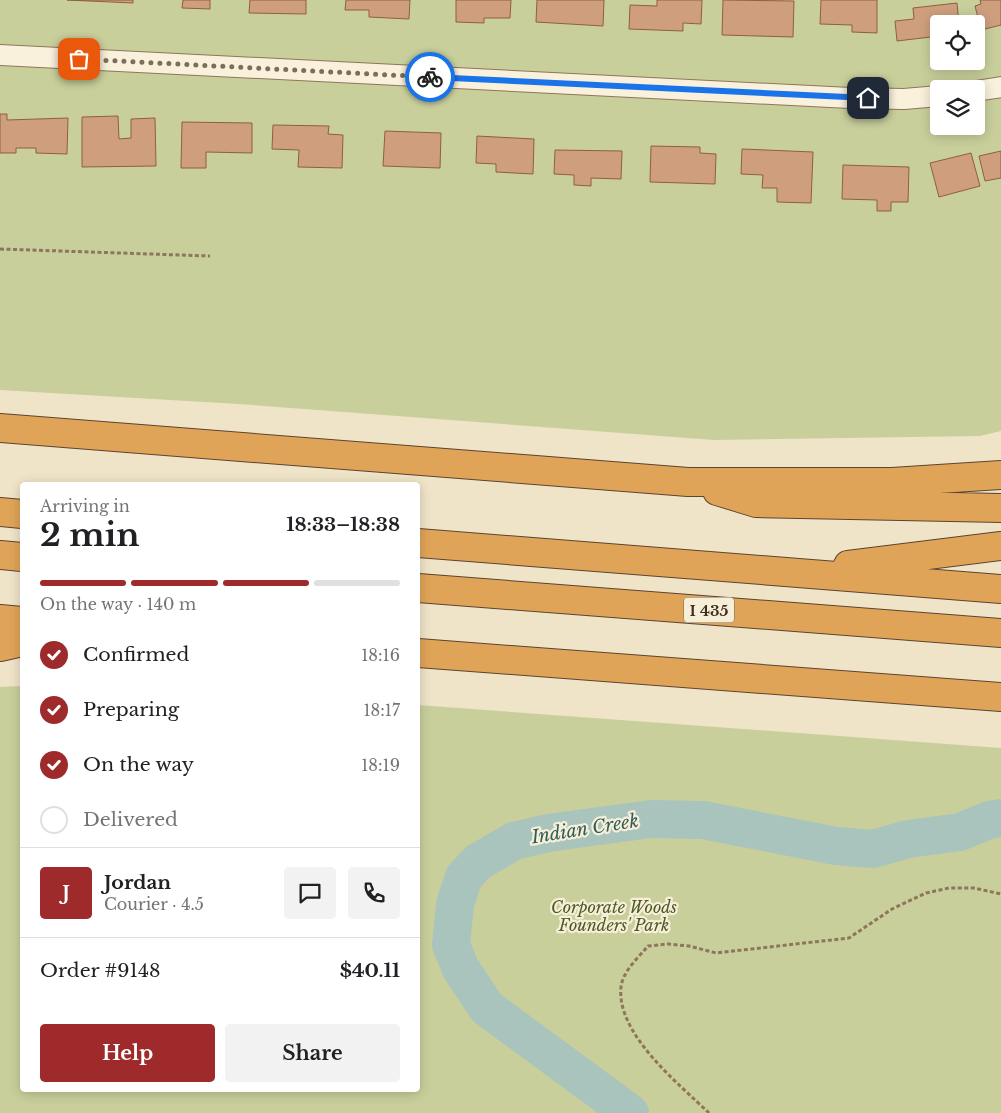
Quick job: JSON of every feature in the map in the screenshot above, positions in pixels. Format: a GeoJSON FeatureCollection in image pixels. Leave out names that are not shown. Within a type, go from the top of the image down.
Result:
{"type":"FeatureCollection","features":[{"type":"Feature","properties":{"kind":"highway"},"geometry":{"type":"LineString","coordinates":[[0,428],[688,482],[892,482],[1001,474]]}},
{"type":"Feature","properties":{"kind":"highway"},"geometry":{"type":"LineString","coordinates":[[688,482],[756,503],[1001,508]]}},
{"type":"Feature","properties":{"kind":"highway"},"geometry":{"type":"LineString","coordinates":[[0,512],[20,514]]}},
{"type":"Feature","properties":{"kind":"highway"},"geometry":{"type":"LineString","coordinates":[[420,544],[1001,589]]}},
{"type":"Feature","properties":{"kind":"highway"},"geometry":{"type":"LineString","coordinates":[[789,572],[1001,546]]}},
{"type":"Feature","properties":{"kind":"highway"},"geometry":{"type":"LineString","coordinates":[[0,555],[20,557]]}},
{"type":"Feature","properties":{"kind":"highway","name":"I 435"},"geometry":{"type":"LineString","coordinates":[[420,588],[1001,633]]}},
{"type":"Feature","properties":{"kind":"highway"},"geometry":{"type":"LineString","coordinates":[[0,619],[20,621]]}},
{"type":"Feature","properties":{"kind":"highway"},"geometry":{"type":"LineString","coordinates":[[0,647],[20,642]]}},
{"type":"Feature","properties":{"kind":"highway"},"geometry":{"type":"LineString","coordinates":[[420,653],[1001,697]]}},
{"type":"Feature","properties":{"kind":"street"},"geometry":{"type":"LineString","coordinates":[[0,55],[850,98],[904,99],[930,97]]}},
{"type":"Feature","properties":{"kind":"street"},"geometry":{"type":"LineString","coordinates":[[985,90],[1001,87]]}},
{"type":"Feature","properties":{"kind":"path"},"geometry":{"type":"LineString","coordinates":[[0,250],[210,256]]}},
{"type":"Feature","properties":{"kind":"path"},"geometry":{"type":"LineString","coordinates":[[709,1113],[638,1040],[626,1014],[621,986],[629,968],[648,946],[668,944],[689,946],[716,953],[848,938],[892,908],[926,893],[949,888],[974,888],[1001,894]]}},
{"type":"Feature","properties":{"kind":"green space"},"geometry":{"type":"Polygon","coordinates":[[[0,0],[1001,0],[1001,431],[980,436],[714,440],[238,404],[0,390],[0,0]]]}},
{"type":"Feature","properties":{"kind":"green space","name":"Corporate Woods Founders' Park"},"geometry":{"type":"Polygon","coordinates":[[[20,686],[20,1092],[420,1092],[420,705],[1001,748],[1001,1113],[0,1113],[0,687],[20,686]]]}},
{"type":"Feature","properties":{"kind":"building"},"geometry":{"type":"Polygon","coordinates":[[[67,0],[133,0],[133,3],[67,0]]]}},
{"type":"Feature","properties":{"kind":"building"},"geometry":{"type":"Polygon","coordinates":[[[183,0],[210,0],[210,9],[182,8],[183,0]]]}},
{"type":"Feature","properties":{"kind":"building"},"geometry":{"type":"Polygon","coordinates":[[[250,0],[306,0],[306,14],[249,13],[250,0]]]}},
{"type":"Feature","properties":{"kind":"building"},"geometry":{"type":"Polygon","coordinates":[[[346,0],[410,0],[409,19],[369,17],[369,10],[345,10],[346,0]]]}},
{"type":"Feature","properties":{"kind":"building"},"geometry":{"type":"Polygon","coordinates":[[[456,0],[511,0],[510,18],[484,18],[484,23],[456,22],[456,0]]]}},
{"type":"Feature","properties":{"kind":"building"},"geometry":{"type":"Polygon","coordinates":[[[537,0],[604,0],[603,26],[536,22],[537,0]]]}},
{"type":"Feature","properties":{"kind":"building"},"geometry":{"type":"Polygon","coordinates":[[[657,0],[702,0],[701,24],[683,23],[683,31],[629,29],[630,5],[657,6],[657,0]]]}},
{"type":"Feature","properties":{"kind":"building"},"geometry":{"type":"Polygon","coordinates":[[[723,0],[794,1],[793,37],[722,35],[723,0]]]}},
{"type":"Feature","properties":{"kind":"building"},"geometry":{"type":"Polygon","coordinates":[[[821,0],[877,0],[877,33],[852,32],[852,25],[820,24],[821,0]]]}},
{"type":"Feature","properties":{"kind":"building"},"geometry":{"type":"Polygon","coordinates":[[[980,0],[1001,0],[1001,25],[985,29],[985,15],[977,15],[975,6],[981,4],[980,0]]]}},
{"type":"Feature","properties":{"kind":"building"},"geometry":{"type":"Polygon","coordinates":[[[957,3],[958,15],[930,15],[930,37],[897,41],[895,21],[914,19],[913,8],[957,3]]]}},
{"type":"Feature","properties":{"kind":"building"},"geometry":{"type":"Polygon","coordinates":[[[0,114],[7,114],[7,120],[68,118],[67,154],[36,153],[36,148],[16,148],[16,153],[0,153],[0,114]]]}},
{"type":"Feature","properties":{"kind":"building"},"geometry":{"type":"Polygon","coordinates":[[[118,116],[119,139],[131,138],[131,119],[155,118],[156,166],[82,167],[82,117],[118,116]]]}},
{"type":"Feature","properties":{"kind":"building"},"geometry":{"type":"Polygon","coordinates":[[[182,122],[252,123],[252,153],[206,152],[206,168],[181,168],[182,122]]]}},
{"type":"Feature","properties":{"kind":"building"},"geometry":{"type":"Polygon","coordinates":[[[273,125],[329,126],[328,134],[343,135],[342,168],[298,167],[299,150],[272,149],[273,125]]]}},
{"type":"Feature","properties":{"kind":"building"},"geometry":{"type":"Polygon","coordinates":[[[385,131],[441,133],[440,168],[383,166],[385,131]]]}},
{"type":"Feature","properties":{"kind":"building"},"geometry":{"type":"Polygon","coordinates":[[[477,136],[534,139],[533,174],[496,172],[496,164],[476,163],[477,136]]]}},
{"type":"Feature","properties":{"kind":"building"},"geometry":{"type":"Polygon","coordinates":[[[651,146],[700,147],[700,153],[716,154],[715,184],[650,182],[651,146]]]}},
{"type":"Feature","properties":{"kind":"building"},"geometry":{"type":"Polygon","coordinates":[[[742,149],[813,152],[811,203],[777,202],[777,188],[762,188],[763,175],[741,174],[742,149]]]}},
{"type":"Feature","properties":{"kind":"building"},"geometry":{"type":"Polygon","coordinates":[[[555,150],[622,151],[621,179],[591,178],[591,186],[574,185],[574,175],[554,174],[555,150]]]}},
{"type":"Feature","properties":{"kind":"building"},"geometry":{"type":"Polygon","coordinates":[[[1001,151],[1001,178],[985,181],[979,156],[1001,151]]]}},
{"type":"Feature","properties":{"kind":"building"},"geometry":{"type":"Polygon","coordinates":[[[971,153],[980,186],[939,197],[930,163],[971,153]]]}},
{"type":"Feature","properties":{"kind":"building"},"geometry":{"type":"Polygon","coordinates":[[[843,165],[909,167],[908,202],[891,202],[891,211],[877,211],[877,200],[842,199],[843,165]]]}},
{"type":"Feature","properties":{"kind":"waterway","name":"Indian Creek"},"geometry":{"type":"LineString","coordinates":[[630,1113],[487,1008],[461,969],[451,945],[455,904],[464,877],[478,862],[514,841],[548,833],[651,819],[703,820],[836,846],[873,849],[908,839],[960,832],[989,820],[1001,818]]}},
{"type":"Feature","properties":{"kind":"way so far"},"geometry":{"type":"LineString","coordinates":[[79,59],[430,77]]}},
{"type":"Feature","properties":{"kind":"route"},"geometry":{"type":"LineString","coordinates":[[430,77],[868,98]]}}]}
